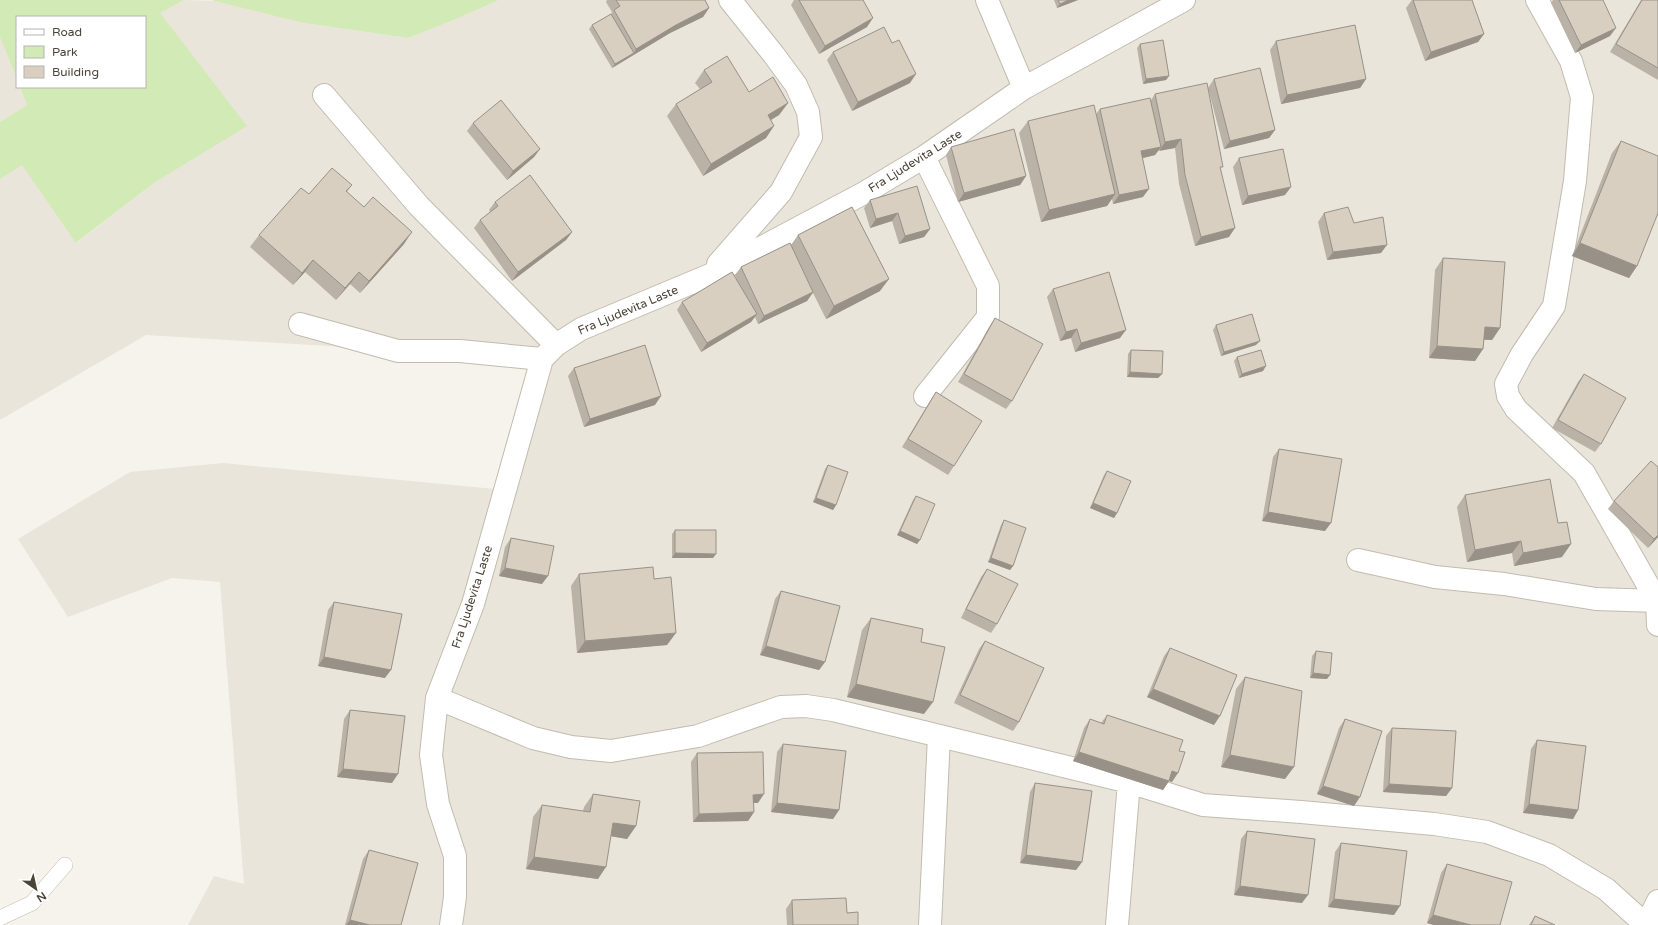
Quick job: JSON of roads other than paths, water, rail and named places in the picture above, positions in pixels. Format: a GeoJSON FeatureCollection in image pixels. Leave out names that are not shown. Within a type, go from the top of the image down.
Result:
{"type":"FeatureCollection","features":[{"type":"Feature","properties":{"kind":"street"},"geometry":{"type":"LineString","coordinates":[[710,275],[780,192],[811,136],[808,112],[796,85],[730,0]]}},
{"type":"Feature","properties":{"kind":"street"},"geometry":{"type":"LineString","coordinates":[[987,0],[1024,88]]}},
{"type":"Feature","properties":{"kind":"street","name":"Fra Ljudevita Laste"},"geometry":{"type":"LineString","coordinates":[[451,925],[455,897],[455,856],[438,804],[431,755],[437,698],[473,604],[549,352],[581,329],[710,275],[864,193],[924,157],[1024,88],[1184,0]]}},
{"type":"Feature","properties":{"kind":"street"},"geometry":{"type":"LineString","coordinates":[[1537,0],[1571,61],[1582,96],[1575,181],[1554,306],[1522,354],[1506,384],[1508,396],[1516,409],[1584,473],[1658,601],[1658,625]]}},
{"type":"Feature","properties":{"kind":"street"},"geometry":{"type":"LineString","coordinates":[[324,95],[419,206],[549,352]]}},
{"type":"Feature","properties":{"kind":"street"},"geometry":{"type":"LineString","coordinates":[[924,157],[988,286],[988,317],[925,396]]}},
{"type":"Feature","properties":{"kind":"street"},"geometry":{"type":"LineString","coordinates":[[300,324],[398,351],[549,352]]}},
{"type":"Feature","properties":{"kind":"street"},"geometry":{"type":"LineString","coordinates":[[1358,560],[1435,577],[1504,584],[1596,598],[1658,601]]}},
{"type":"Feature","properties":{"kind":"street"},"geometry":{"type":"LineString","coordinates":[[437,698],[533,738],[571,747],[611,751],[698,736],[780,707],[806,706],[833,710],[1128,782],[1203,805],[1434,824],[1487,832],[1549,855],[1606,889],[1646,925],[1658,901]]}},
{"type":"Feature","properties":{"kind":"street"},"geometry":{"type":"LineString","coordinates":[[930,925],[939,736]]}},
{"type":"Feature","properties":{"kind":"street"},"geometry":{"type":"LineString","coordinates":[[1117,925],[1128,782]]}},
{"type":"Feature","properties":{"kind":"lane"},"geometry":{"type":"LineString","coordinates":[[0,918],[32,903],[65,865]]}}]}
